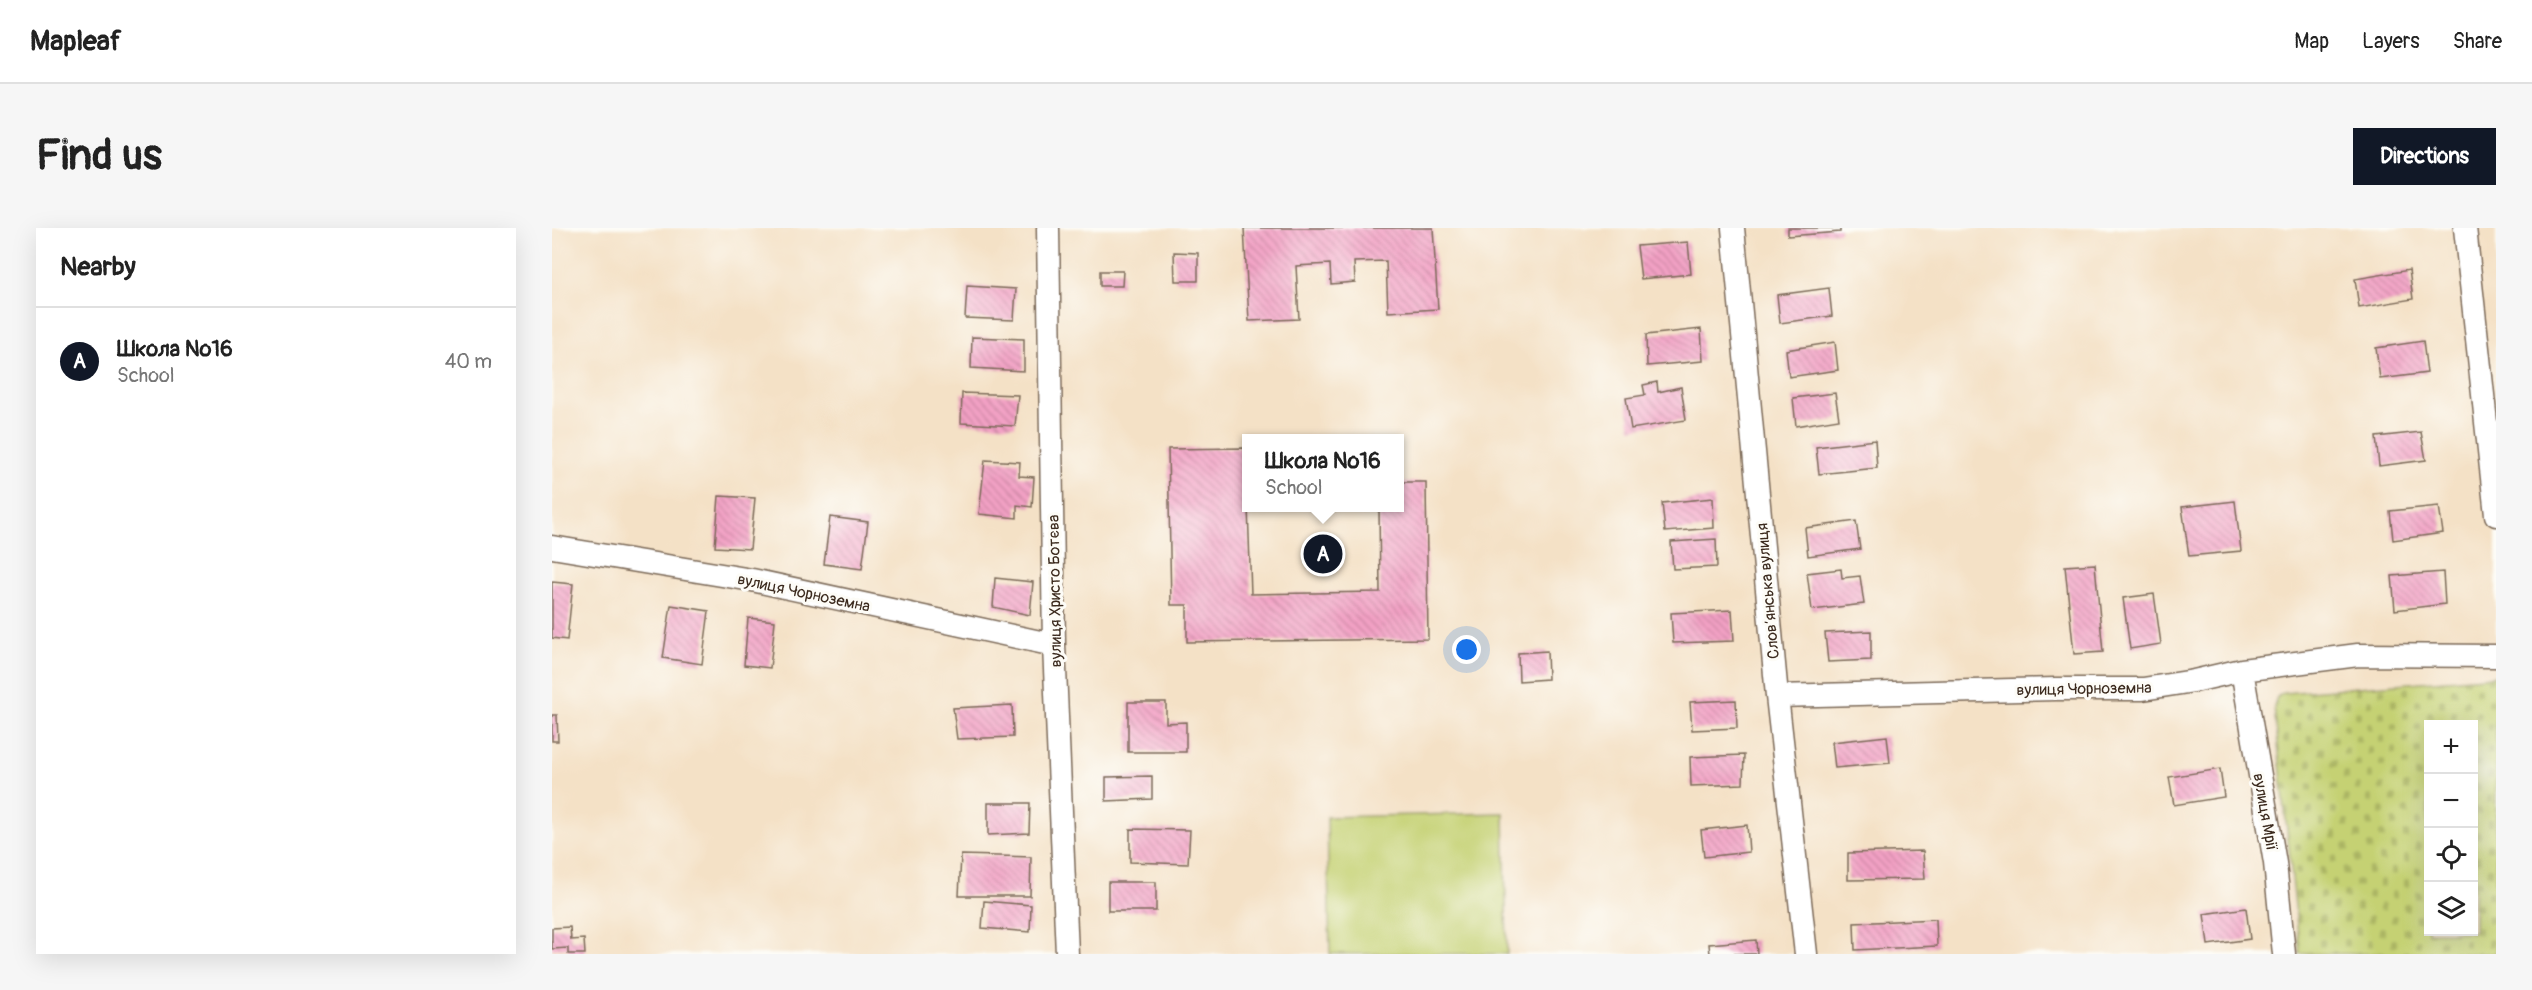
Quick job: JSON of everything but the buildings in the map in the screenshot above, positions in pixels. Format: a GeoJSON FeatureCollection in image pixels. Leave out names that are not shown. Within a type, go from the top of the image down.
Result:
{"type":"FeatureCollection","features":[{"type":"Feature","properties":{"kind":"street","name":"вулиця Христо Ботєва"},"geometry":{"type":"LineString","coordinates":[[1048,228],[1054,645],[1067,954]]}},
{"type":"Feature","properties":{"kind":"street","name":"Словʼянська вулиця"},"geometry":{"type":"LineString","coordinates":[[1733,228],[1777,696],[1806,954]]}},
{"type":"Feature","properties":{"kind":"street"},"geometry":{"type":"LineString","coordinates":[[2465,228],[2496,515]]}},
{"type":"Feature","properties":{"kind":"street","name":"вулиця Чорноземна"},"geometry":{"type":"LineString","coordinates":[[552,547],[752,580],[1054,645]]}},
{"type":"Feature","properties":{"kind":"street","name":"вулиця Чорноземна"},"geometry":{"type":"LineString","coordinates":[[1777,696],[2056,688],[2143,689],[2242,670],[2358,655],[2496,656]]}},
{"type":"Feature","properties":{"kind":"street","name":"вулиця Мрії"},"geometry":{"type":"LineString","coordinates":[[2242,670],[2275,863],[2284,954]]}},
{"type":"Feature","properties":{"kind":"green space"},"geometry":{"type":"Polygon","coordinates":[[[2496,676],[2496,954],[2300,954],[2274,706],[2277,697],[2284,693],[2496,676]]]}},
{"type":"Feature","properties":{"kind":"green space"},"geometry":{"type":"Polygon","coordinates":[[[1504,813],[1507,954],[1330,954],[1327,817],[1504,813]]]}},
{"type":"Feature","properties":{"kind":"place","name":"Школа №16"},"geometry":{"type":"Point","coordinates":[1323,554]}}]}
